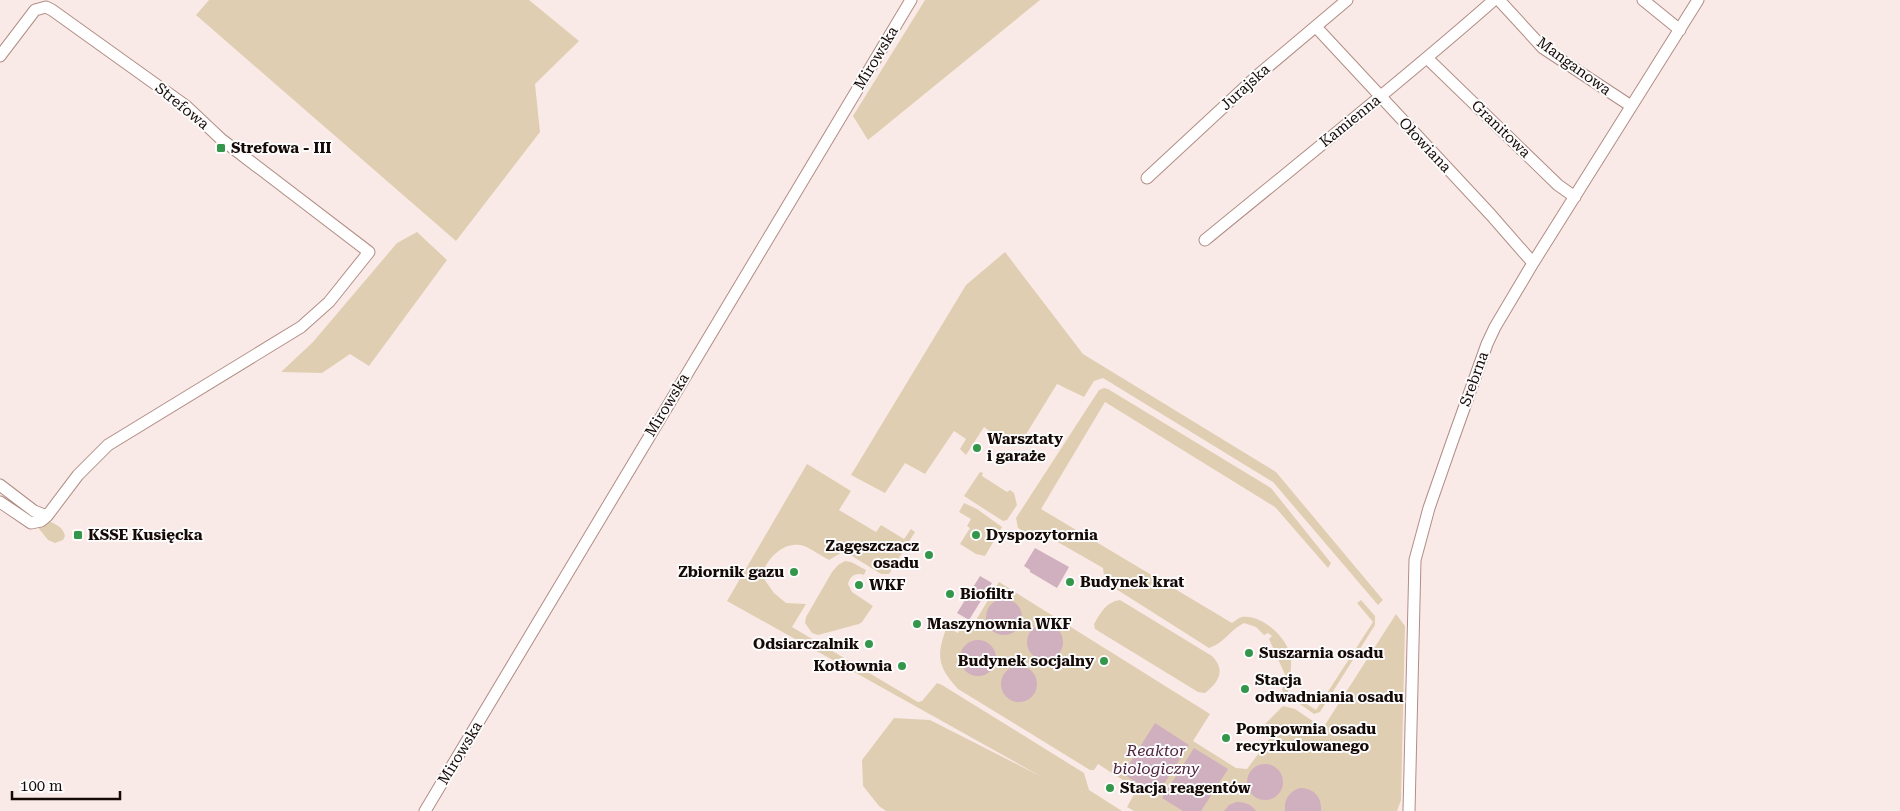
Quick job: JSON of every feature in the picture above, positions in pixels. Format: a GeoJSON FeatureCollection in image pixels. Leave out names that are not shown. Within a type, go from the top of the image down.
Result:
{"type":"FeatureCollection","features":[{"type":"Feature","properties":{"kind":"street","name":"Mirowska"},"geometry":{"type":"LineString","coordinates":[[425,811],[911,0]]}},
{"type":"Feature","properties":{"kind":"street","name":"Jurajska"},"geometry":{"type":"LineString","coordinates":[[1147,178],[1258,75],[1347,0]]}},
{"type":"Feature","properties":{"kind":"street","name":"Kamienna"},"geometry":{"type":"LineString","coordinates":[[1205,240],[1380,96],[1428,59],[1494,0]]}},
{"type":"Feature","properties":{"kind":"street","name":"Manganowa"},"geometry":{"type":"LineString","coordinates":[[1499,0],[1543,48],[1631,106]]}},
{"type":"Feature","properties":{"kind":"street"},"geometry":{"type":"LineString","coordinates":[[1643,0],[1680,30]]}},
{"type":"Feature","properties":{"kind":"street","name":"Srebrna"},"geometry":{"type":"LineString","coordinates":[[1409,811],[1414,560],[1432,498],[1487,344],[1533,263],[1698,0]]}},
{"type":"Feature","properties":{"kind":"street","name":"Strefowa"},"geometry":{"type":"LineString","coordinates":[[0,56],[35,10],[46,7],[52,10],[186,106],[221,139],[369,252],[329,302],[302,327],[108,445],[78,476],[46,516]]}},
{"type":"Feature","properties":{"kind":"street","name":"Ołowiana"},"geometry":{"type":"LineString","coordinates":[[1316,27],[1491,215],[1533,263]]}},
{"type":"Feature","properties":{"kind":"street","name":"Granitowa"},"geometry":{"type":"LineString","coordinates":[[1428,59],[1558,185],[1575,197]]}},
{"type":"Feature","properties":{"kind":"street"},"geometry":{"type":"LineString","coordinates":[[0,485],[34,511],[46,516],[40,521],[31,523],[0,502]]}},
{"type":"Feature","properties":{"kind":"shaded area"},"geometry":{"type":"Polygon","coordinates":[[[209,0],[529,0],[579,41],[535,84],[540,132],[456,241],[196,15],[209,0]]]}},
{"type":"Feature","properties":{"kind":"shaded area"},"geometry":{"type":"Polygon","coordinates":[[[925,0],[1040,0],[868,140],[853,116],[925,0]]]}},
{"type":"Feature","properties":{"kind":"shaded area"},"geometry":{"type":"Polygon","coordinates":[[[417,232],[447,260],[369,366],[350,354],[322,373],[281,372],[313,342],[397,243],[417,232]]]}},
{"type":"Feature","properties":{"kind":"shaded area"},"geometry":{"type":"Polygon","coordinates":[[[1005,252],[1083,354],[1276,472],[1383,600],[1378,605],[1273,482],[1103,378],[1094,381],[1084,397],[1057,384],[1020,444],[1006,435],[1004,437],[994,431],[992,433],[984,427],[966,455],[960,449],[966,439],[954,431],[925,474],[905,463],[885,493],[851,475],[966,285],[1005,252]]]}},
{"type":"Feature","properties":{"kind":"shaded area"},"geometry":{"type":"Polygon","coordinates":[[[1104,388],[1271,488],[1331,563],[1328,568],[1275,507],[1105,402],[1041,509],[1232,623],[1241,617],[1250,617],[1266,624],[1281,637],[1289,652],[1291,664],[1288,692],[1316,710],[1373,622],[1357,603],[1361,600],[1375,616],[1375,625],[1320,712],[1314,714],[1283,692],[1282,689],[1287,679],[1269,639],[1272,636],[1268,633],[1264,635],[1256,627],[1244,623],[1209,648],[1105,582],[1103,568],[1049,537],[1029,535],[1018,528],[1016,518],[1099,390],[1104,388]]]}},
{"type":"Feature","properties":{"kind":"shaded area"},"geometry":{"type":"Polygon","coordinates":[[[807,464],[851,491],[839,510],[876,532],[881,525],[904,539],[911,529],[915,532],[889,574],[881,574],[844,551],[829,560],[804,546],[790,546],[777,552],[767,563],[762,576],[774,593],[786,603],[806,604],[792,627],[918,702],[922,701],[937,683],[942,685],[1084,773],[1089,790],[1122,811],[886,811],[879,806],[863,786],[862,760],[894,718],[930,720],[1042,777],[727,601],[807,464]]]}},
{"type":"Feature","properties":{"kind":"shaded area"},"geometry":{"type":"Polygon","coordinates":[[[980,472],[983,473],[982,476],[1007,492],[1010,490],[1014,493],[1017,505],[1007,520],[1003,521],[964,496],[980,472]]]}},
{"type":"Feature","properties":{"kind":"shaded area"},"geometry":{"type":"Polygon","coordinates":[[[964,503],[977,509],[1002,527],[985,556],[976,554],[960,544],[970,528],[967,526],[971,519],[959,512],[964,503]]]}},
{"type":"Feature","properties":{"kind":"shaded area"},"geometry":{"type":"Polygon","coordinates":[[[49,521],[63,530],[65,536],[63,540],[55,543],[48,540],[36,525],[49,521]]]}},
{"type":"Feature","properties":{"kind":"shaded area"},"geometry":{"type":"Polygon","coordinates":[[[845,561],[866,570],[864,575],[856,574],[852,577],[848,584],[852,592],[873,606],[859,624],[818,635],[812,633],[805,623],[806,617],[832,572],[845,561]]]}},
{"type":"Feature","properties":{"kind":"shaded area"},"geometry":{"type":"Polygon","coordinates":[[[999,582],[1210,714],[1193,741],[1236,768],[1247,769],[1270,738],[1260,729],[1283,706],[1295,709],[1323,728],[1396,614],[1405,626],[1401,800],[1397,811],[1134,811],[1127,807],[1137,789],[1098,764],[1094,770],[1090,770],[958,689],[946,674],[940,654],[947,627],[958,633],[962,625],[970,630],[999,582]]]}},
{"type":"Feature","properties":{"kind":"shaded area"},"geometry":{"type":"Polygon","coordinates":[[[1120,600],[1212,656],[1220,671],[1214,685],[1205,693],[1198,692],[1095,629],[1094,624],[1104,608],[1120,600]]]}},
{"type":"Feature","properties":{"kind":"water"},"geometry":{"type":"Polygon","coordinates":[[[1035,548],[1069,567],[1057,588],[1030,572],[1024,566],[1035,548]]]}},
{"type":"Feature","properties":{"kind":"water"},"geometry":{"type":"Polygon","coordinates":[[[980,576],[992,583],[969,620],[957,613],[980,576]]]}},
{"type":"Feature","properties":{"kind":"water"},"geometry":{"type":"Polygon","coordinates":[[[1004,599],[1011,600],[1017,604],[1021,610],[1021,624],[1017,630],[1011,634],[1004,635],[997,634],[991,630],[987,624],[986,617],[987,610],[991,604],[997,600],[1004,599]]]}},
{"type":"Feature","properties":{"kind":"water"},"geometry":{"type":"Polygon","coordinates":[[[1045,624],[1052,625],[1058,629],[1062,635],[1062,649],[1058,655],[1052,659],[1045,660],[1038,659],[1032,655],[1028,649],[1027,642],[1028,635],[1032,629],[1038,625],[1045,624]]]}},
{"type":"Feature","properties":{"kind":"water"},"geometry":{"type":"Polygon","coordinates":[[[978,640],[985,641],[991,645],[995,651],[995,665],[991,671],[985,675],[978,676],[971,675],[965,671],[961,665],[960,658],[961,651],[965,645],[971,641],[978,640]]]}},
{"type":"Feature","properties":{"kind":"water"},"geometry":{"type":"Polygon","coordinates":[[[1019,666],[1026,667],[1032,671],[1036,677],[1036,691],[1032,697],[1026,701],[1019,702],[1012,701],[1006,697],[1002,691],[1001,684],[1002,677],[1006,671],[1012,667],[1019,666]]]}},
{"type":"Feature","properties":{"kind":"water","name":"Reaktor biologiczny"},"geometry":{"type":"Polygon","coordinates":[[[1155,723],[1189,745],[1157,795],[1123,774],[1155,723]]]}},
{"type":"Feature","properties":{"kind":"water","name":"Reaktor biologiczny"},"geometry":{"type":"Polygon","coordinates":[[[1194,748],[1228,769],[1201,811],[1183,811],[1162,798],[1194,748]]]}},
{"type":"Feature","properties":{"kind":"water"},"geometry":{"type":"Polygon","coordinates":[[[1265,764],[1272,765],[1278,769],[1282,775],[1282,789],[1278,795],[1272,799],[1265,800],[1258,799],[1252,795],[1248,789],[1247,782],[1248,775],[1252,769],[1258,765],[1265,764]]]}},
{"type":"Feature","properties":{"kind":"water"},"geometry":{"type":"Polygon","coordinates":[[[1299,788],[1308,789],[1316,794],[1320,801],[1321,811],[1285,811],[1285,803],[1288,797],[1299,788]]]}},
{"type":"Feature","properties":{"kind":"water"},"geometry":{"type":"Polygon","coordinates":[[[1236,802],[1248,804],[1256,811],[1224,811],[1229,805],[1236,802]]]}},
{"type":"Feature","properties":{"kind":"place","name":"Strefowa - III"},"geometry":{"type":"Point","coordinates":[221,148]}},
{"type":"Feature","properties":{"kind":"place","name":"Warsztaty i garaże"},"geometry":{"type":"Point","coordinates":[977,448]}},
{"type":"Feature","properties":{"kind":"place","name":"KSSE Kusięcka"},"geometry":{"type":"Point","coordinates":[78,535]}},
{"type":"Feature","properties":{"kind":"place","name":"Dyspozytornia"},"geometry":{"type":"Point","coordinates":[976,535]}},
{"type":"Feature","properties":{"kind":"place","name":"Zagęszczacz osadu"},"geometry":{"type":"Point","coordinates":[929,555]}},
{"type":"Feature","properties":{"kind":"place","name":"Zbiornik gazu"},"geometry":{"type":"Point","coordinates":[794,572]}},
{"type":"Feature","properties":{"kind":"place","name":"Budynek krat"},"geometry":{"type":"Point","coordinates":[1070,582]}},
{"type":"Feature","properties":{"kind":"place","name":"WKF"},"geometry":{"type":"Point","coordinates":[859,585]}},
{"type":"Feature","properties":{"kind":"place","name":"Biofiltr"},"geometry":{"type":"Point","coordinates":[950,594]}},
{"type":"Feature","properties":{"kind":"place","name":"Maszynownia WKF"},"geometry":{"type":"Point","coordinates":[917,624]}},
{"type":"Feature","properties":{"kind":"place","name":"Odsiarczalnik"},"geometry":{"type":"Point","coordinates":[869,644]}},
{"type":"Feature","properties":{"kind":"place","name":"Suszarnia osadu"},"geometry":{"type":"Point","coordinates":[1249,653]}},
{"type":"Feature","properties":{"kind":"place","name":"Budynek socjalny"},"geometry":{"type":"Point","coordinates":[1104,661]}},
{"type":"Feature","properties":{"kind":"place","name":"Kotłownia"},"geometry":{"type":"Point","coordinates":[902,666]}},
{"type":"Feature","properties":{"kind":"place","name":"Stacja odwadniania osadu"},"geometry":{"type":"Point","coordinates":[1245,689]}},
{"type":"Feature","properties":{"kind":"place","name":"Pompownia osadu recyrkulowanego"},"geometry":{"type":"Point","coordinates":[1226,738]}},
{"type":"Feature","properties":{"kind":"place","name":"Stacja reagentów"},"geometry":{"type":"Point","coordinates":[1110,788]}}]}
